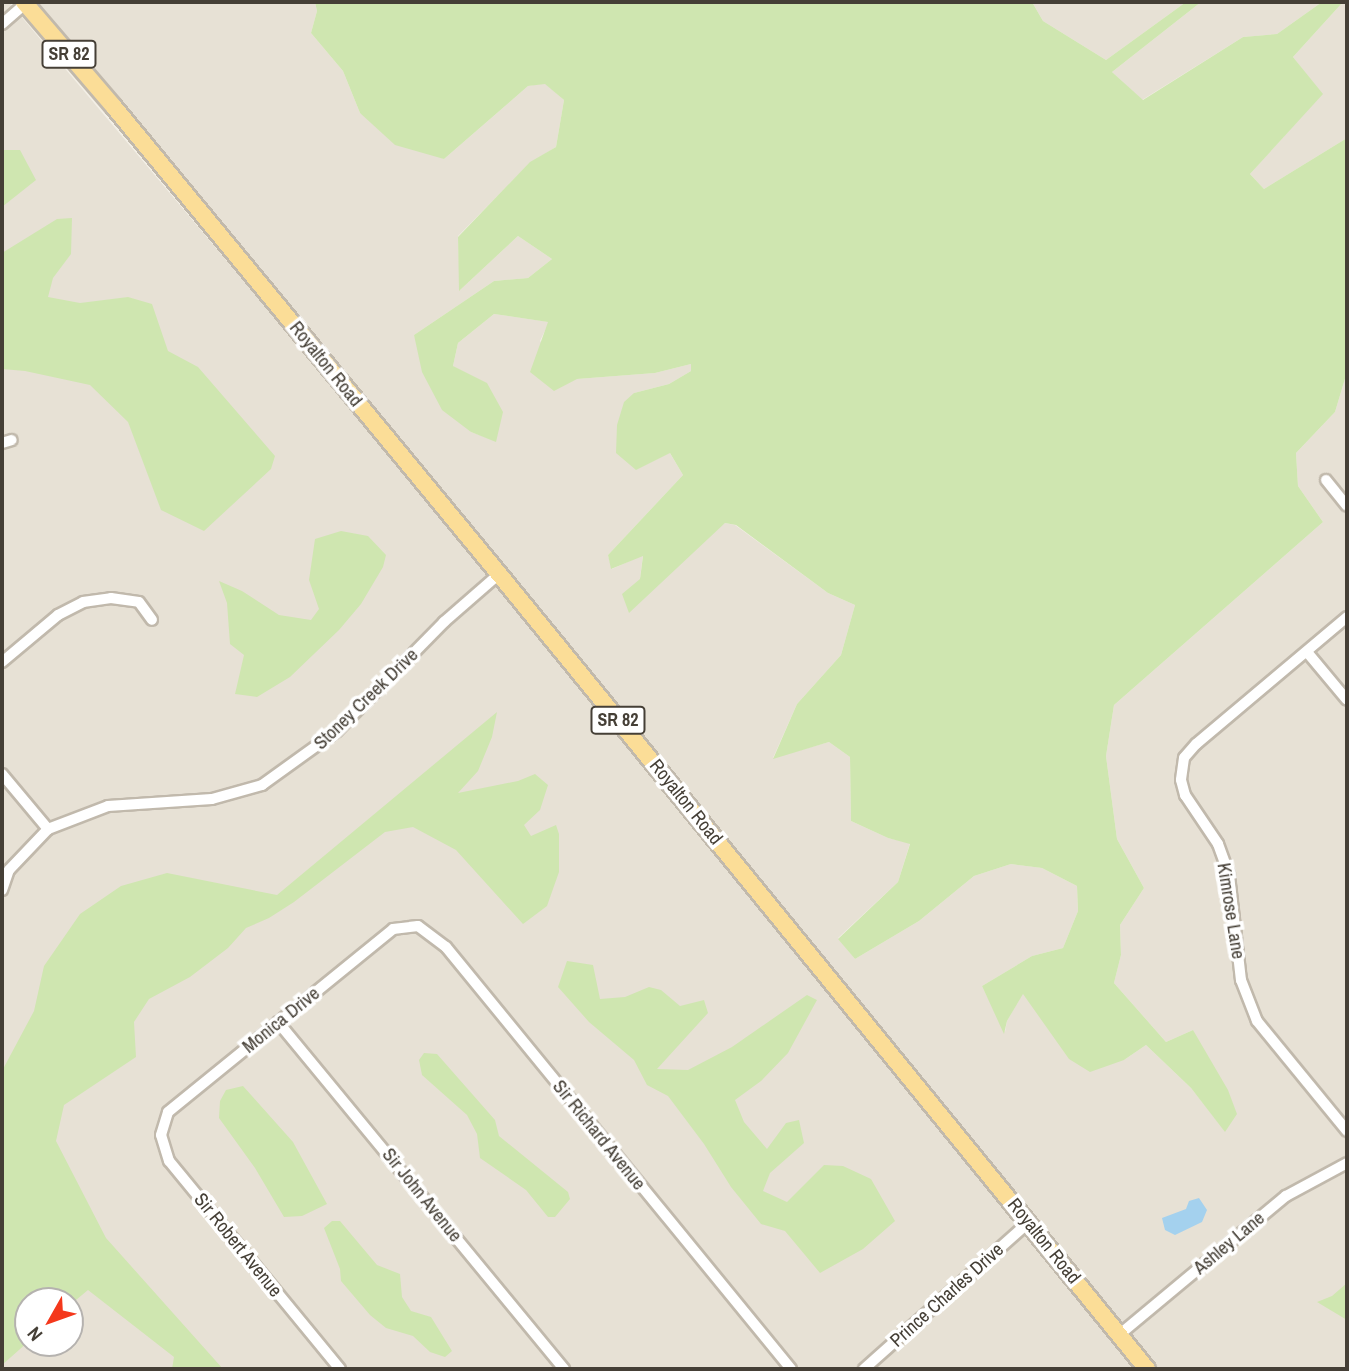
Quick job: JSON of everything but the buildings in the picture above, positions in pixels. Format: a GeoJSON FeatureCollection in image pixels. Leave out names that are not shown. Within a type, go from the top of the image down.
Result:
{"type":"FeatureCollection","features":[{"type":"Feature","properties":{"kind":"main road","name":"Royalton Road"},"geometry":{"type":"LineString","coordinates":[[25,3],[499,574],[1030,1222],[1147,1369]]}},
{"type":"Feature","properties":{"kind":"street"},"geometry":{"type":"LineString","coordinates":[[2,24],[25,3]]}},
{"type":"Feature","properties":{"kind":"street"},"geometry":{"type":"LineString","coordinates":[[1326,480],[1347,506]]}},
{"type":"Feature","properties":{"kind":"street","name":"Stoney Creek Drive"},"geometry":{"type":"LineString","coordinates":[[2,890],[9,870],[48,829],[108,806],[212,799],[262,785],[337,731],[444,622],[499,574]]}},
{"type":"Feature","properties":{"kind":"street"},"geometry":{"type":"LineString","coordinates":[[2,662],[58,615],[83,602],[111,598],[139,603],[152,620]]}},
{"type":"Feature","properties":{"kind":"street","name":"Kimrose Lane"},"geometry":{"type":"LineString","coordinates":[[1347,617],[1196,744],[1184,758],[1181,780],[1185,795],[1219,844],[1229,875],[1241,981],[1257,1021],[1347,1131]]}},
{"type":"Feature","properties":{"kind":"street"},"geometry":{"type":"LineString","coordinates":[[1307,652],[1347,700]]}},
{"type":"Feature","properties":{"kind":"street"},"geometry":{"type":"LineString","coordinates":[[2,774],[48,829]]}},
{"type":"Feature","properties":{"kind":"street","name":"Sir Richard Avenue"},"geometry":{"type":"LineString","coordinates":[[393,929],[418,926],[446,947],[791,1369]]}},
{"type":"Feature","properties":{"kind":"street","name":"Monica Drive"},"geometry":{"type":"LineString","coordinates":[[168,1112],[393,929]]}},
{"type":"Feature","properties":{"kind":"street","name":"Sir John Avenue"},"geometry":{"type":"LineString","coordinates":[[278,1022],[564,1369]]}},
{"type":"Feature","properties":{"kind":"street","name":"Sir Robert Avenue"},"geometry":{"type":"LineString","coordinates":[[168,1112],[161,1135],[169,1161],[340,1369]]}},
{"type":"Feature","properties":{"kind":"street","name":"Ashley Lane"},"geometry":{"type":"LineString","coordinates":[[1119,1335],[1286,1196],[1347,1163]]}},
{"type":"Feature","properties":{"kind":"street","name":"Prince Charles Drive"},"geometry":{"type":"LineString","coordinates":[[864,1369],[1030,1222]]}},
{"type":"Feature","properties":{"kind":"shaded area"},"geometry":{"type":"Polygon","coordinates":[[[2,2],[9,2],[375,437],[1139,1369],[2,1369],[2,2]]]}},
{"type":"Feature","properties":{"kind":"shaded area"},"geometry":{"type":"Polygon","coordinates":[[[34,2],[315,2],[317,11],[311,33],[343,71],[360,113],[444,159],[528,86],[545,83],[564,100],[556,147],[530,163],[458,236],[460,290],[518,236],[552,259],[528,278],[494,281],[414,335],[471,432],[496,441],[453,366],[458,343],[494,314],[549,322],[540,341],[577,379],[655,373],[691,364],[691,371],[669,384],[634,393],[683,475],[608,555],[612,569],[643,555],[640,578],[725,523],[735,525],[828,593],[855,605],[841,655],[797,704],[773,758],[829,742],[850,757],[851,821],[888,838],[910,843],[898,882],[838,938],[855,959],[919,921],[974,876],[1011,864],[1042,868],[1077,886],[1078,911],[1063,948],[1032,956],[982,986],[1005,1032],[1007,1021],[1023,993],[1047,1025],[1124,1060],[1146,1045],[1191,1088],[1225,1131],[1193,1030],[1166,1042],[1114,983],[1121,955],[1120,925],[1144,888],[1117,839],[1106,756],[1114,705],[1323,522],[1298,486],[1296,453],[1335,412],[1347,372],[1347,1369],[1160,1369],[723,833],[34,2]]]}},
{"type":"Feature","properties":{"kind":"shaded area"},"geometry":{"type":"Polygon","coordinates":[[[1032,2],[1186,2],[1106,60],[1043,21],[1032,2]]]}},
{"type":"Feature","properties":{"kind":"shaded area"},"geometry":{"type":"Polygon","coordinates":[[[1201,2],[1322,2],[1277,34],[1243,37],[1142,100],[1112,72],[1201,2]]]}},
{"type":"Feature","properties":{"kind":"shaded area"},"geometry":{"type":"Polygon","coordinates":[[[1343,2],[1347,2],[1347,138],[1264,189],[1250,174],[1322,94],[1293,57],[1343,2]]]}},
{"type":"Feature","properties":{"kind":"green space"},"geometry":{"type":"Polygon","coordinates":[[[315,2],[1032,2],[1043,21],[1106,60],[1186,2],[1201,2],[1112,72],[1143,100],[1243,37],[1277,34],[1322,2],[1343,2],[1293,57],[1323,94],[1250,174],[1264,189],[1347,138],[1347,372],[1335,412],[1296,453],[1298,486],[1323,522],[1114,705],[1106,756],[1117,839],[1144,888],[1120,925],[1121,955],[1114,983],[1166,1042],[1193,1030],[1228,1090],[1237,1114],[1225,1132],[1191,1088],[1146,1045],[1124,1060],[1090,1072],[1069,1059],[1023,994],[1007,1021],[1004,1034],[982,986],[1032,956],[1063,948],[1078,911],[1077,886],[1042,868],[1011,864],[974,876],[919,921],[855,959],[838,939],[898,882],[910,844],[888,838],[851,821],[850,757],[829,742],[773,759],[797,704],[841,655],[855,605],[828,593],[736,525],[725,523],[629,613],[622,594],[640,579],[643,556],[611,569],[608,555],[683,475],[670,453],[636,470],[616,453],[617,425],[624,402],[634,393],[669,384],[691,371],[691,364],[655,373],[577,379],[554,391],[530,372],[548,322],[494,314],[458,343],[453,366],[487,383],[503,412],[496,442],[471,432],[442,410],[422,372],[414,335],[494,281],[528,278],[552,259],[518,236],[459,291],[458,237],[530,162],[556,147],[564,100],[545,84],[528,86],[444,159],[395,145],[360,113],[343,71],[311,33],[317,11],[315,2]]]}},
{"type":"Feature","properties":{"kind":"green space"},"geometry":{"type":"Polygon","coordinates":[[[2,150],[20,150],[36,180],[2,207],[2,150]]]}},
{"type":"Feature","properties":{"kind":"green space"},"geometry":{"type":"Polygon","coordinates":[[[72,218],[71,254],[53,278],[48,297],[80,303],[128,297],[152,304],[168,351],[198,367],[275,456],[271,469],[204,531],[161,510],[128,422],[90,385],[25,371],[2,369],[2,253],[57,219],[72,218]]]}},
{"type":"Feature","properties":{"kind":"green space"},"geometry":{"type":"Polygon","coordinates":[[[341,531],[368,536],[386,555],[383,567],[361,604],[339,630],[290,677],[257,697],[235,694],[244,655],[230,644],[227,603],[219,581],[242,591],[279,615],[311,620],[319,609],[309,580],[315,539],[341,531]]]}},
{"type":"Feature","properties":{"kind":"green space"},"geometry":{"type":"Polygon","coordinates":[[[497,712],[492,737],[478,771],[458,793],[518,781],[535,774],[548,785],[540,810],[524,825],[531,836],[556,825],[559,834],[559,872],[547,906],[523,924],[456,850],[413,827],[385,832],[294,902],[269,918],[246,928],[228,948],[190,977],[149,999],[134,1022],[136,1057],[64,1105],[56,1141],[106,1238],[223,1369],[172,1369],[174,1357],[88,1290],[84,1293],[84,1287],[14,1287],[14,1354],[2,1365],[2,1071],[34,1011],[44,966],[80,914],[121,886],[167,873],[277,895],[497,712]]]}},
{"type":"Feature","properties":{"kind":"green space"},"geometry":{"type":"Polygon","coordinates":[[[567,961],[593,965],[600,999],[625,997],[649,987],[661,990],[680,1006],[704,1000],[708,1013],[657,1069],[688,1070],[732,1047],[807,995],[817,1000],[788,1053],[761,1081],[735,1100],[744,1122],[767,1149],[786,1123],[799,1120],[804,1143],[770,1173],[763,1191],[787,1202],[824,1165],[843,1166],[871,1179],[895,1221],[863,1249],[820,1273],[785,1231],[761,1224],[731,1187],[704,1144],[668,1096],[647,1085],[634,1060],[589,1022],[558,987],[567,961]]]}},
{"type":"Feature","properties":{"kind":"green space"},"geometry":{"type":"Polygon","coordinates":[[[424,1053],[437,1054],[495,1120],[499,1136],[568,1192],[570,1199],[555,1217],[548,1217],[526,1190],[480,1158],[477,1134],[467,1115],[422,1075],[419,1060],[424,1053]]]}},
{"type":"Feature","properties":{"kind":"green space"},"geometry":{"type":"Polygon","coordinates":[[[243,1086],[293,1142],[327,1204],[302,1216],[284,1217],[255,1168],[219,1118],[220,1101],[226,1090],[243,1086]]]}},
{"type":"Feature","properties":{"kind":"green space"},"geometry":{"type":"Polygon","coordinates":[[[332,1221],[340,1221],[377,1265],[400,1274],[402,1297],[411,1311],[431,1317],[452,1351],[445,1357],[430,1352],[413,1336],[386,1328],[370,1315],[341,1281],[340,1269],[324,1228],[332,1221]]]}},
{"type":"Feature","properties":{"kind":"green space"},"geometry":{"type":"Polygon","coordinates":[[[1347,1283],[1347,1320],[1317,1302],[1332,1296],[1347,1283]]]}},
{"type":"Feature","properties":{"kind":"water"},"geometry":{"type":"Polygon","coordinates":[[[1199,1198],[1207,1210],[1202,1222],[1175,1235],[1165,1230],[1162,1218],[1186,1209],[1189,1201],[1199,1198]]]}}]}
